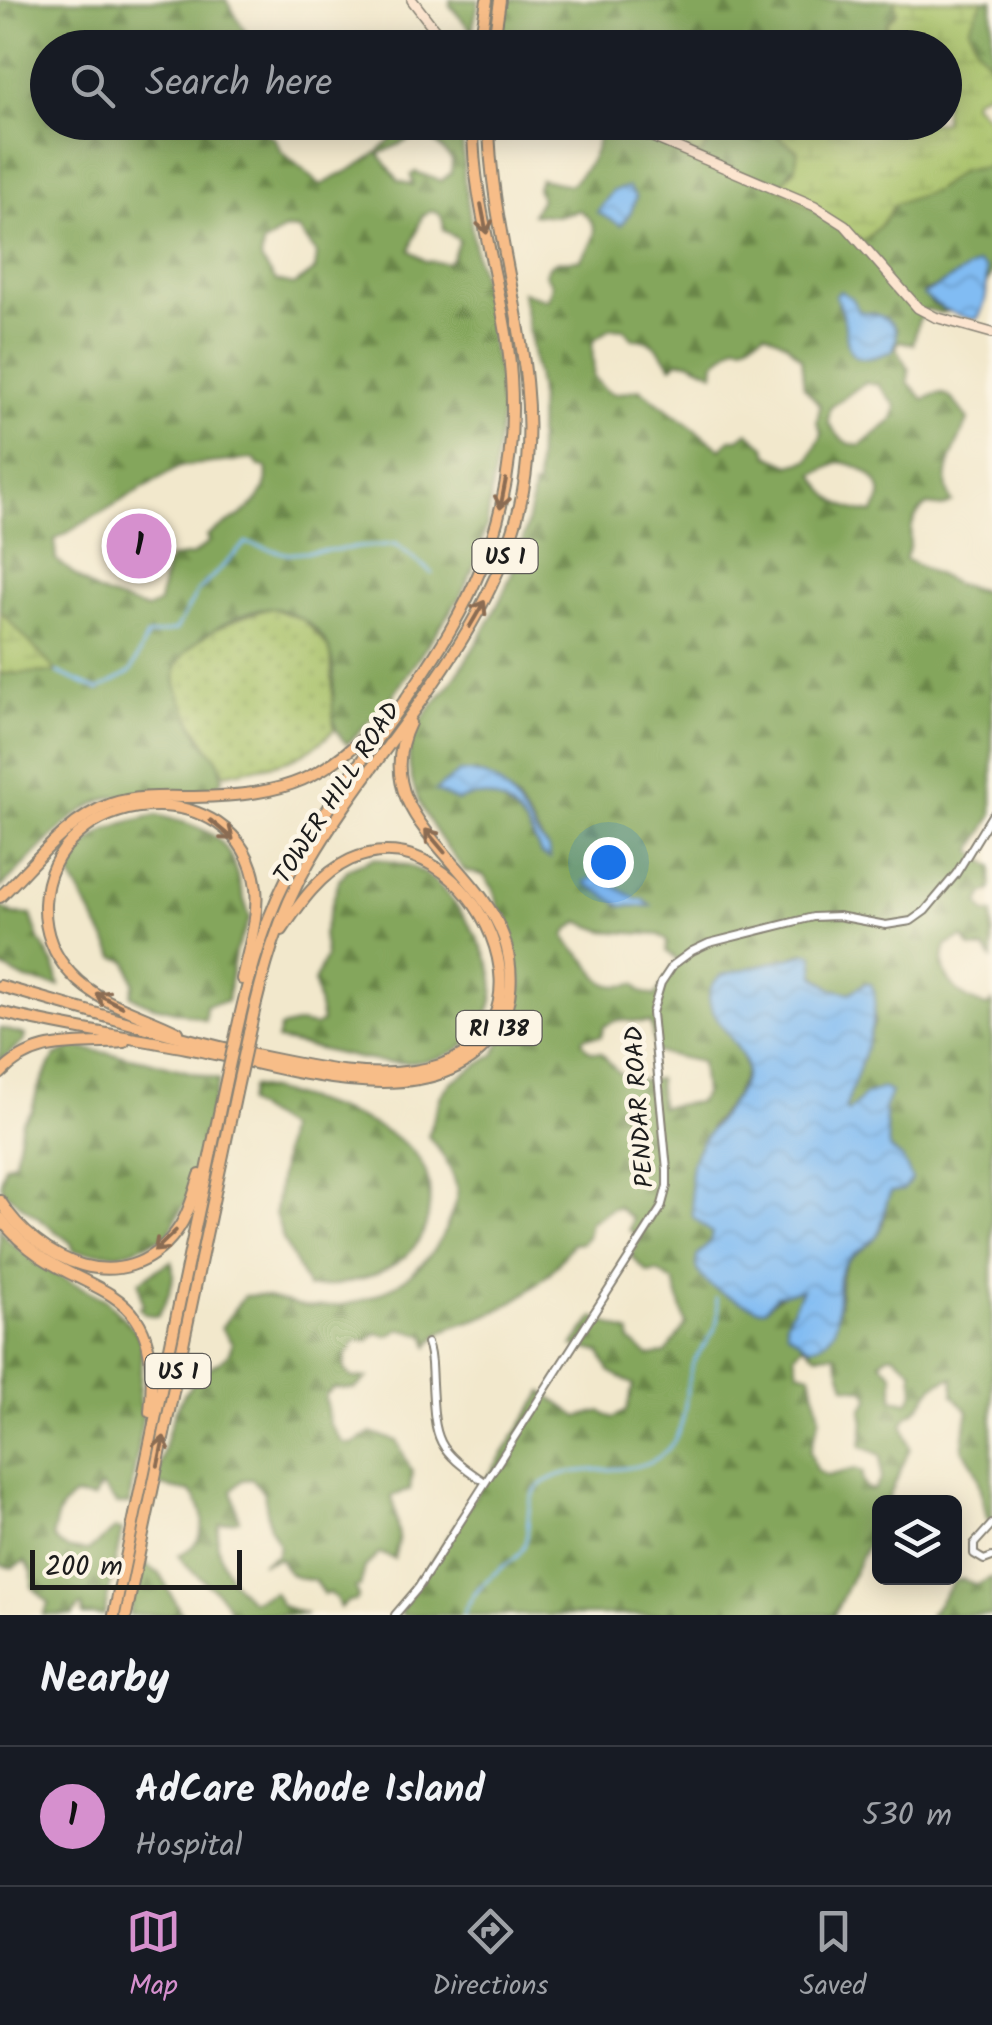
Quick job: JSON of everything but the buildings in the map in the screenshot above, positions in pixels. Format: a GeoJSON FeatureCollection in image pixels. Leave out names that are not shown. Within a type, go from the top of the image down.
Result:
{"type":"FeatureCollection","features":[{"type":"Feature","properties":{"kind":"highway"},"geometry":{"type":"LineString","coordinates":[[482,30],[487,0]]}},
{"type":"Feature","properties":{"kind":"highway"},"geometry":{"type":"LineString","coordinates":[[496,30],[500,0]]}},
{"type":"Feature","properties":{"kind":"highway","name":"TOWER HILL ROAD"},"geometry":{"type":"LineString","coordinates":[[243,1032],[296,888],[452,631],[475,584],[501,509],[510,457],[508,348],[474,174],[473,140]]}},
{"type":"Feature","properties":{"kind":"highway","name":"TOWER HILL ROAD"},"geometry":{"type":"LineString","coordinates":[[126,1615],[256,954],[284,882],[310,836],[491,590],[510,540],[526,464],[527,385],[500,232],[491,140]]}},
{"type":"Feature","properties":{"kind":"highway"},"geometry":{"type":"LineString","coordinates":[[0,897],[70,828],[101,808],[140,798],[256,794],[297,783],[346,752],[419,690]]}},
{"type":"Feature","properties":{"kind":"highway","name":"RI 138"},"geometry":{"type":"LineString","coordinates":[[0,1012],[296,1072],[370,1082],[418,1079],[452,1070],[475,1057],[492,1038],[505,1013],[510,962],[503,936],[482,899],[412,812],[399,784],[400,744],[419,690]]}},
{"type":"Feature","properties":{"kind":"highway"},"geometry":{"type":"LineString","coordinates":[[196,1042],[87,988],[66,968],[52,943],[45,914],[51,872],[76,836],[114,812],[162,806],[201,814],[225,830],[246,857],[256,905],[239,994],[243,1032]]}},
{"type":"Feature","properties":{"kind":"highway"},"geometry":{"type":"LineString","coordinates":[[0,986],[196,1042],[332,1070],[405,1072],[441,1065],[468,1051],[487,1032],[498,1005],[501,963],[488,925],[451,880],[413,857],[376,853],[344,864],[305,898],[271,948]]}},
{"type":"Feature","properties":{"kind":"highway"},"geometry":{"type":"LineString","coordinates":[[0,1074],[24,1054],[48,1045],[146,1040]]}},
{"type":"Feature","properties":{"kind":"highway","name":"TOWER HILL ROAD"},"geometry":{"type":"LineString","coordinates":[[114,1615],[217,1121],[231,1086]]}},
{"type":"Feature","properties":{"kind":"highway"},"geometry":{"type":"LineString","coordinates":[[0,1201],[30,1237],[63,1260],[98,1268],[138,1261],[162,1246],[180,1226],[217,1121]]}},
{"type":"Feature","properties":{"kind":"highway"},"geometry":{"type":"LineString","coordinates":[[0,1218],[31,1251],[120,1300],[142,1326],[150,1348],[152,1374],[143,1473]]}},
{"type":"Feature","properties":{"kind":"street"},"geometry":{"type":"LineString","coordinates":[[412,0],[434,30]]}},
{"type":"Feature","properties":{"kind":"street"},"geometry":{"type":"LineString","coordinates":[[659,140],[815,206],[846,226],[918,308],[935,317],[992,333]]}},
{"type":"Feature","properties":{"kind":"street","name":"PENDAR ROAD"},"geometry":{"type":"LineString","coordinates":[[396,1615],[418,1588],[664,1199],[666,1140],[652,1024],[653,1007],[668,971],[698,948],[792,920],[830,916],[886,925],[910,921],[925,911],[956,874],[992,814]]}},
{"type":"Feature","properties":{"kind":"street"},"geometry":{"type":"LineString","coordinates":[[427,1343],[440,1446],[486,1482]]}},
{"type":"Feature","properties":{"kind":"street"},"geometry":{"type":"LineString","coordinates":[[992,1524],[974,1544],[974,1554],[984,1560],[992,1558]]}},
{"type":"Feature","properties":{"kind":"green space"},"geometry":{"type":"Polygon","coordinates":[[[0,0],[226,0],[245,30],[30,30],[30,140],[275,140],[282,152],[321,185],[356,167],[391,140],[408,140],[379,154],[399,181],[413,185],[411,175],[415,172],[441,181],[451,173],[452,160],[433,140],[463,140],[464,177],[476,257],[489,303],[502,412],[487,524],[459,599],[389,701],[347,744],[337,732],[333,718],[333,668],[321,635],[305,621],[273,608],[243,615],[197,642],[177,665],[175,676],[185,708],[219,762],[223,779],[213,788],[187,796],[126,795],[98,802],[68,823],[0,888],[0,674],[56,671],[0,611],[0,0]],[[430,211],[422,216],[410,250],[425,261],[446,263],[452,259],[459,240],[444,230],[437,213],[430,211]],[[285,229],[263,245],[261,260],[276,281],[294,285],[315,270],[317,254],[299,230],[285,229]],[[254,459],[180,466],[55,540],[56,560],[100,593],[147,609],[159,603],[171,558],[193,555],[208,543],[207,536],[257,501],[267,480],[266,467],[259,466],[254,459]]]}},
{"type":"Feature","properties":{"kind":"green space"},"geometry":{"type":"Polygon","coordinates":[[[450,0],[479,0],[472,30],[471,30],[450,6],[450,0]]]}},
{"type":"Feature","properties":{"kind":"green space"},"geometry":{"type":"Polygon","coordinates":[[[509,0],[894,0],[897,12],[888,30],[497,30],[509,0]]]}},
{"type":"Feature","properties":{"kind":"green space"},"geometry":{"type":"Polygon","coordinates":[[[894,0],[983,0],[969,27],[977,48],[992,66],[992,89],[973,103],[992,122],[992,166],[961,171],[934,191],[895,204],[863,242],[779,188],[795,168],[798,151],[783,140],[962,140],[962,30],[885,30],[897,12],[894,0]]]}},
{"type":"Feature","properties":{"kind":"green space"},"geometry":{"type":"Polygon","coordinates":[[[992,0],[992,66],[977,48],[969,27],[982,1],[992,0]]]}},
{"type":"Feature","properties":{"kind":"green space"},"geometry":{"type":"Polygon","coordinates":[[[597,140],[693,140],[707,145],[710,140],[783,140],[798,151],[799,160],[788,174],[872,232],[895,204],[934,191],[961,171],[992,166],[992,273],[987,284],[986,269],[976,270],[923,292],[933,305],[948,311],[926,309],[913,344],[899,341],[896,348],[909,370],[908,382],[924,400],[939,394],[950,397],[968,420],[947,471],[952,502],[943,507],[927,505],[915,518],[905,559],[956,584],[992,593],[992,816],[972,851],[992,867],[991,890],[979,904],[985,913],[992,913],[992,959],[985,949],[971,948],[963,937],[946,946],[943,957],[947,977],[960,993],[988,1006],[992,1002],[992,1521],[987,1519],[977,1473],[962,1449],[968,1411],[953,1395],[954,1378],[932,1388],[921,1405],[907,1416],[903,1425],[910,1448],[890,1495],[872,1495],[872,1534],[834,1615],[402,1615],[400,1611],[543,1392],[578,1417],[601,1411],[613,1418],[626,1411],[634,1385],[609,1371],[600,1352],[573,1346],[594,1317],[630,1333],[630,1341],[649,1356],[666,1353],[686,1324],[674,1282],[657,1271],[648,1273],[631,1256],[641,1237],[629,1230],[632,1219],[619,1208],[612,1208],[590,1222],[587,1237],[572,1244],[547,1275],[493,1313],[446,1330],[429,1346],[425,1335],[401,1329],[388,1336],[376,1333],[368,1341],[359,1340],[346,1354],[344,1370],[353,1378],[367,1378],[355,1389],[334,1388],[325,1395],[329,1423],[343,1443],[353,1444],[371,1433],[397,1441],[412,1472],[410,1490],[392,1496],[399,1537],[394,1559],[380,1553],[365,1567],[360,1587],[355,1587],[358,1597],[340,1608],[336,1598],[324,1595],[314,1580],[289,1573],[280,1558],[261,1564],[277,1554],[279,1545],[270,1528],[264,1493],[252,1479],[242,1480],[232,1490],[239,1520],[220,1524],[218,1534],[225,1567],[252,1601],[274,1592],[282,1606],[306,1614],[231,1615],[224,1599],[178,1555],[200,1536],[202,1519],[197,1501],[191,1492],[156,1485],[177,1408],[200,1376],[228,1353],[232,1343],[221,1328],[244,1296],[264,1296],[311,1307],[356,1302],[396,1285],[428,1257],[450,1218],[457,1192],[449,1167],[428,1136],[441,1095],[451,1082],[494,1055],[515,1016],[522,984],[493,888],[483,875],[465,871],[436,832],[414,787],[409,755],[414,732],[483,633],[516,563],[533,487],[537,486],[539,392],[522,292],[548,300],[552,284],[545,274],[547,269],[559,261],[580,260],[594,233],[592,222],[579,210],[557,216],[532,214],[541,199],[537,188],[540,179],[569,185],[588,164],[597,140]],[[845,311],[846,316],[892,351],[897,329],[874,313],[845,311]],[[611,328],[593,341],[593,376],[604,389],[614,393],[640,389],[721,449],[731,439],[739,439],[748,432],[766,447],[768,455],[790,465],[809,460],[822,434],[817,422],[820,405],[804,387],[801,358],[786,343],[765,332],[744,345],[736,344],[715,362],[714,373],[691,362],[678,361],[672,366],[652,344],[633,339],[624,329],[611,328]],[[864,383],[830,408],[828,422],[838,435],[860,446],[893,420],[896,406],[878,384],[864,383]],[[841,462],[814,474],[819,483],[837,502],[873,513],[879,486],[868,473],[841,462]],[[476,772],[474,794],[497,799],[507,806],[530,833],[541,854],[548,849],[517,800],[476,772]],[[599,878],[586,882],[622,906],[636,899],[599,878]],[[580,922],[565,936],[570,945],[602,980],[613,986],[635,984],[641,992],[655,996],[678,961],[667,951],[667,941],[660,935],[604,931],[580,922]],[[803,953],[760,968],[722,975],[746,1071],[733,1099],[710,1126],[712,1233],[710,1242],[697,1257],[765,1309],[785,1291],[802,1290],[786,1322],[840,1305],[843,1270],[876,1236],[891,1192],[903,1190],[902,1158],[889,1148],[884,1109],[865,1095],[848,1113],[845,1110],[859,1059],[875,1022],[871,984],[850,993],[832,989],[815,975],[813,955],[803,953]],[[617,1020],[604,1026],[601,1036],[585,1037],[582,1041],[587,1049],[601,1052],[625,1077],[658,1079],[660,1107],[698,1102],[704,1094],[701,1062],[655,1052],[651,1023],[617,1020]],[[803,1345],[795,1354],[798,1371],[811,1374],[820,1417],[810,1451],[816,1470],[827,1476],[855,1469],[863,1472],[867,1489],[874,1490],[881,1479],[881,1455],[861,1446],[862,1410],[870,1397],[865,1390],[845,1386],[835,1354],[817,1355],[803,1345]],[[887,1355],[880,1362],[893,1374],[893,1399],[908,1402],[914,1393],[912,1370],[895,1355],[887,1355]]]}},
{"type":"Feature","properties":{"kind":"green space"},"geometry":{"type":"Polygon","coordinates":[[[670,140],[710,140],[700,156],[670,140]]]}},
{"type":"Feature","properties":{"kind":"green space"},"geometry":{"type":"Polygon","coordinates":[[[272,608],[304,620],[331,650],[334,730],[296,757],[225,774],[184,708],[175,685],[175,670],[181,656],[208,633],[272,608]]]}},
{"type":"Feature","properties":{"kind":"green space"},"geometry":{"type":"Polygon","coordinates":[[[0,611],[57,672],[0,674],[0,611]]]}},
{"type":"Feature","properties":{"kind":"green space"},"geometry":{"type":"Polygon","coordinates":[[[157,815],[203,830],[225,847],[250,918],[235,952],[227,1001],[206,1005],[205,1020],[131,995],[134,982],[127,961],[115,957],[71,877],[83,849],[103,832],[157,815]]]}},
{"type":"Feature","properties":{"kind":"green space"},"geometry":{"type":"Polygon","coordinates":[[[374,858],[413,868],[435,882],[466,919],[488,962],[493,987],[488,1013],[474,1036],[441,1057],[420,1062],[379,1061],[277,1040],[280,1028],[322,1022],[314,982],[326,956],[323,934],[339,880],[349,868],[374,858]]]}},
{"type":"Feature","properties":{"kind":"green space"},"geometry":{"type":"Polygon","coordinates":[[[0,906],[14,914],[31,915],[55,967],[59,986],[26,980],[0,966],[0,906]]]}},
{"type":"Feature","properties":{"kind":"green space"},"geometry":{"type":"Polygon","coordinates":[[[0,1028],[25,1035],[24,1041],[0,1061],[0,1028]]]}},
{"type":"Feature","properties":{"kind":"green space"},"geometry":{"type":"Polygon","coordinates":[[[74,1047],[145,1060],[219,1080],[191,1192],[167,1236],[120,1254],[74,1251],[71,1243],[3,1191],[1,1183],[5,1165],[15,1161],[22,1121],[32,1111],[37,1091],[55,1056],[74,1047]]]}},
{"type":"Feature","properties":{"kind":"green space"},"geometry":{"type":"Polygon","coordinates":[[[252,1086],[365,1121],[405,1144],[418,1158],[428,1182],[429,1208],[415,1246],[402,1259],[367,1277],[308,1288],[283,1239],[275,1213],[286,1128],[247,1103],[252,1086]]]}},
{"type":"Feature","properties":{"kind":"green space"},"geometry":{"type":"Polygon","coordinates":[[[0,1228],[8,1240],[37,1264],[106,1300],[138,1334],[142,1346],[139,1400],[143,1416],[129,1504],[117,1504],[101,1486],[93,1499],[74,1496],[59,1514],[53,1537],[64,1547],[88,1551],[115,1529],[122,1530],[104,1615],[83,1615],[82,1606],[73,1615],[43,1615],[49,1603],[32,1587],[32,1572],[25,1561],[12,1568],[0,1565],[0,1228]]]}},
{"type":"Feature","properties":{"kind":"green space"},"geometry":{"type":"Polygon","coordinates":[[[171,1261],[172,1282],[165,1303],[158,1316],[146,1314],[139,1308],[143,1306],[139,1281],[171,1261]]]}},
{"type":"Feature","properties":{"kind":"green space"},"geometry":{"type":"Polygon","coordinates":[[[140,1562],[160,1574],[182,1615],[129,1615],[140,1562]]]}},
{"type":"Feature","properties":{"kind":"green space"},"geometry":{"type":"Polygon","coordinates":[[[992,1577],[992,1615],[930,1615],[951,1585],[962,1585],[962,1579],[977,1585],[992,1577]]]}},
{"type":"Feature","properties":{"kind":"water"},"geometry":{"type":"Polygon","coordinates":[[[628,187],[636,197],[621,225],[597,212],[613,191],[628,187]]]}},
{"type":"Feature","properties":{"kind":"water"},"geometry":{"type":"Polygon","coordinates":[[[978,263],[986,269],[986,289],[977,319],[955,314],[923,295],[978,263]]]}},
{"type":"Feature","properties":{"kind":"water"},"geometry":{"type":"Polygon","coordinates":[[[840,291],[851,298],[859,311],[890,322],[896,334],[892,351],[860,358],[853,353],[835,295],[840,291]]]}},
{"type":"Feature","properties":{"kind":"water"},"geometry":{"type":"Polygon","coordinates":[[[459,772],[492,779],[503,787],[548,849],[550,858],[541,854],[519,816],[499,800],[472,796],[457,801],[435,791],[459,772]]]}},
{"type":"Feature","properties":{"kind":"water"},"geometry":{"type":"Polygon","coordinates":[[[593,878],[651,906],[622,906],[585,882],[593,878]]]}},
{"type":"Feature","properties":{"kind":"water"},"geometry":{"type":"Polygon","coordinates":[[[808,953],[813,955],[815,976],[832,989],[850,993],[871,984],[871,1028],[845,1110],[848,1112],[865,1095],[882,1088],[891,1092],[884,1109],[889,1148],[902,1158],[912,1179],[903,1190],[891,1192],[876,1236],[845,1263],[839,1278],[837,1314],[831,1335],[809,1347],[787,1331],[786,1322],[802,1290],[777,1295],[765,1309],[758,1309],[718,1290],[701,1276],[697,1257],[710,1242],[712,1233],[693,1217],[691,1178],[700,1145],[739,1090],[746,1069],[712,1010],[712,986],[722,975],[808,953]]]}},
{"type":"Feature","properties":{"kind":"waterway"},"geometry":{"type":"LineString","coordinates":[[57,672],[98,690],[131,672],[147,636],[176,630],[197,592],[246,543],[288,554],[396,544],[433,574]]}},
{"type":"Feature","properties":{"kind":"waterway"},"geometry":{"type":"LineString","coordinates":[[463,1615],[484,1583],[524,1546],[531,1500],[542,1484],[576,1472],[634,1467],[667,1451],[681,1425],[692,1366],[715,1328],[716,1298]]}},
{"type":"Feature","properties":{"kind":"place","name":"AdCare Rhode Island"},"geometry":{"type":"Point","coordinates":[139,546]}}]}
